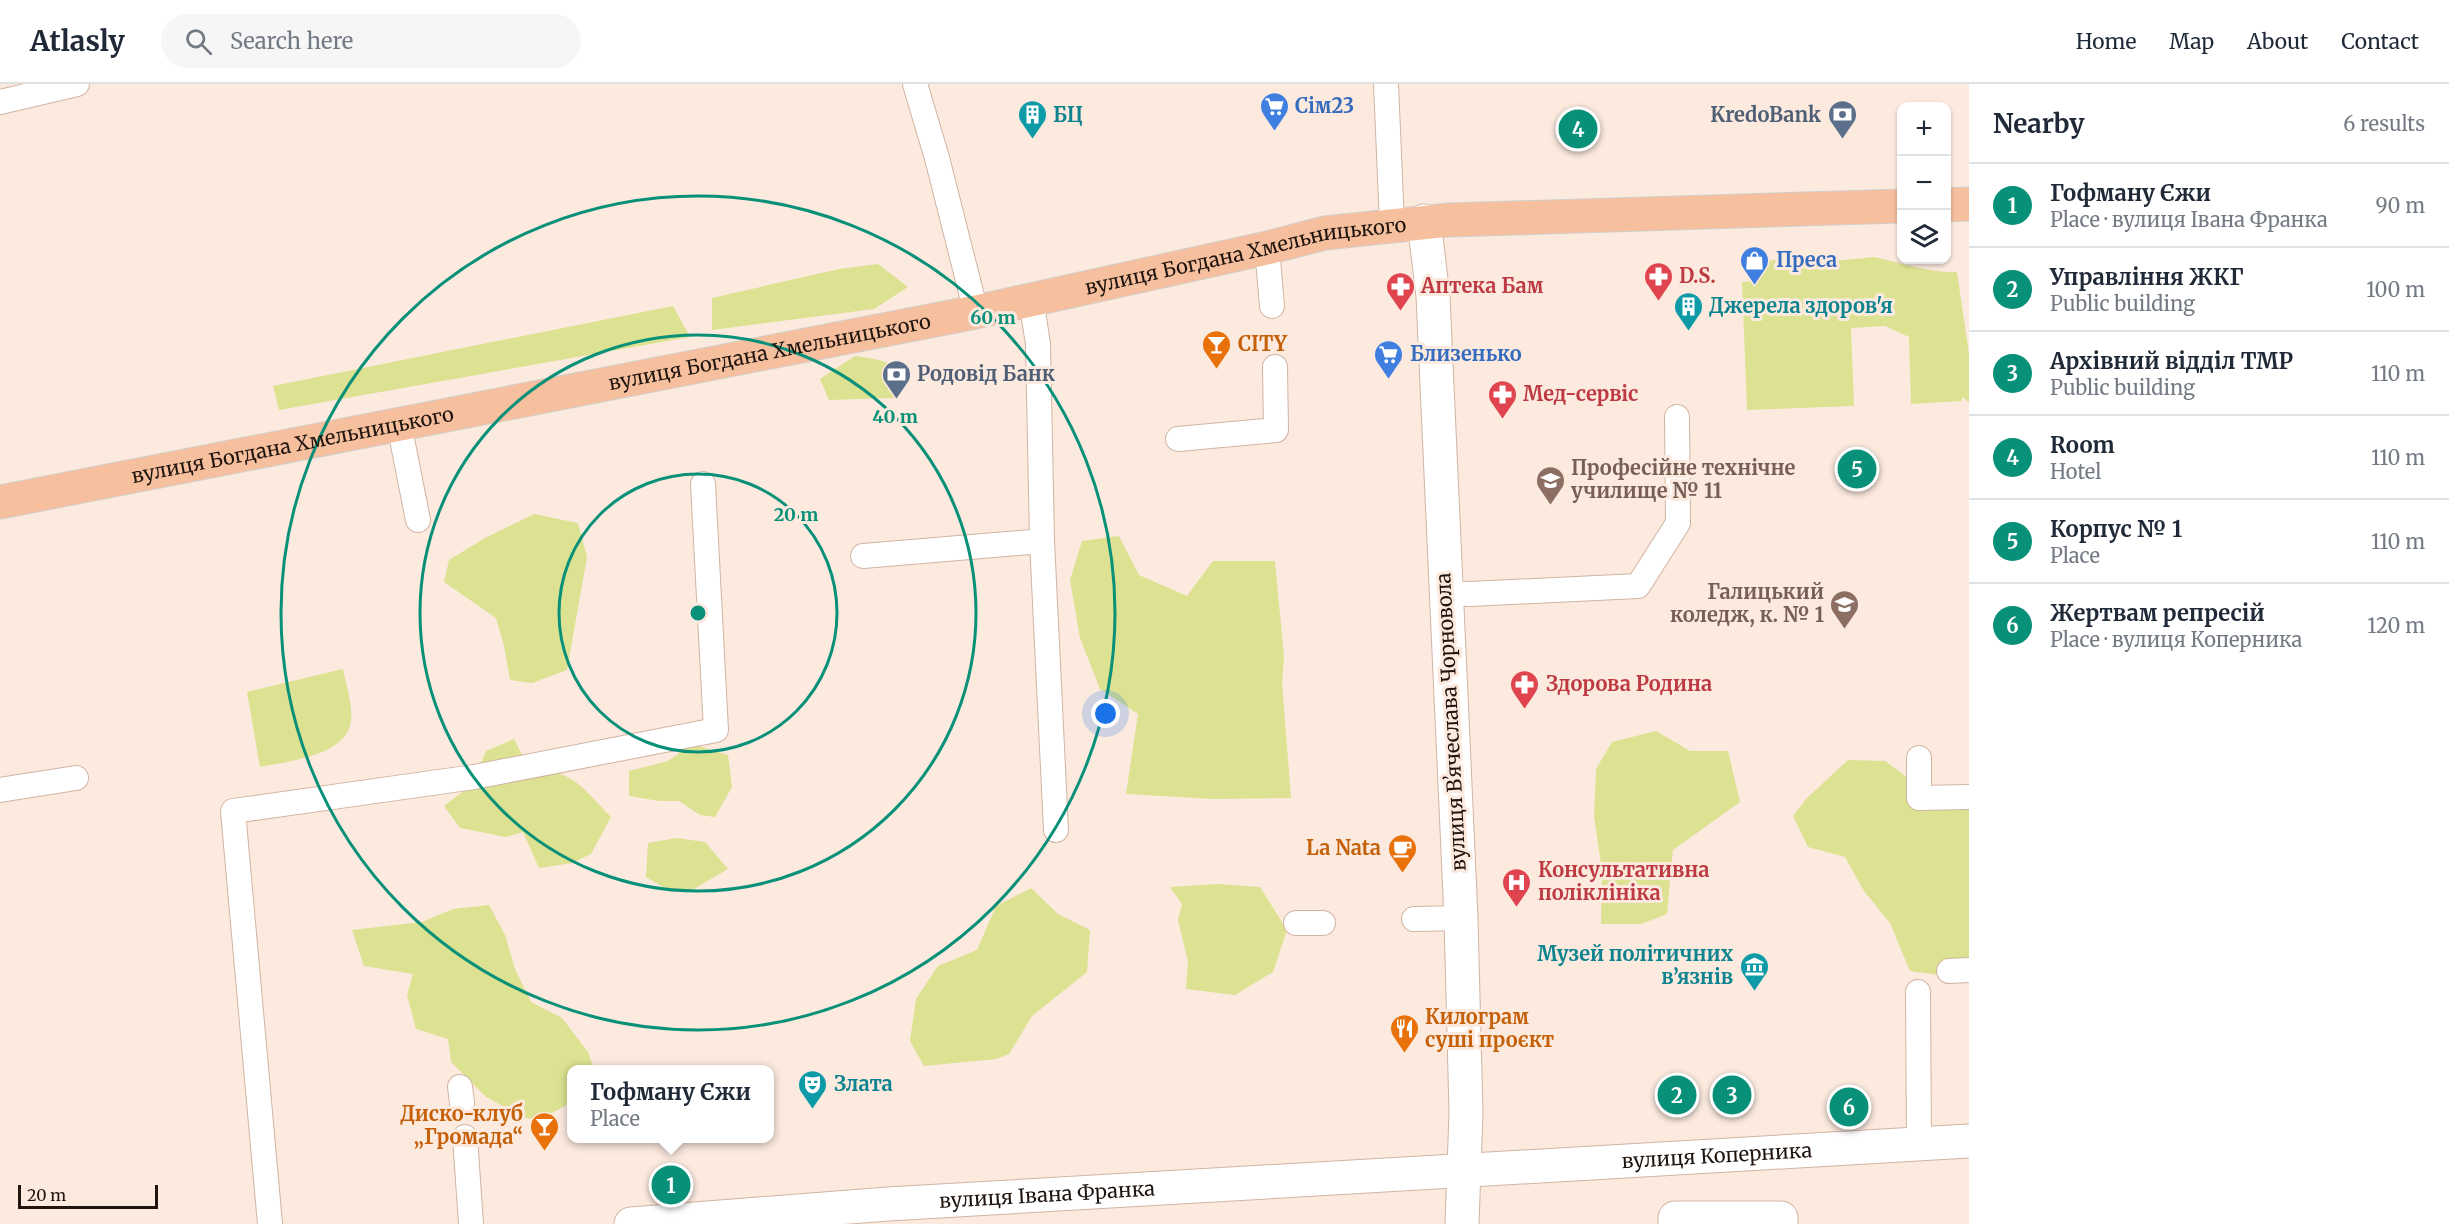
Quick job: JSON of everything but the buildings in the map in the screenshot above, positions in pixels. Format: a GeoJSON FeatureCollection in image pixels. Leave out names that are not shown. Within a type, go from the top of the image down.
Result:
{"type":"FeatureCollection","features":[{"type":"Feature","properties":{"kind":"main road"},"geometry":{"type":"LineString","coordinates":[[1951,205],[1969,204]]}},
{"type":"Feature","properties":{"kind":"main road","name":"вулиця Богдана Хмельницького"},"geometry":{"type":"LineString","coordinates":[[0,502],[976,312],[1031,298],[1267,248],[1325,233],[1408,223],[1897,206]]}},
{"type":"Feature","properties":{"kind":"street","name":"вулиця Вʼячеслава Чорновола"},"geometry":{"type":"LineString","coordinates":[[1408,223],[1433,296],[1461,918],[1466,1113],[1462,1224]]}},
{"type":"Feature","properties":{"kind":"street","name":"вулиця Коперника"},"geometry":{"type":"LineString","coordinates":[[1463,1170],[1969,1142]]}},
{"type":"Feature","properties":{"kind":"street","name":"вулиця Івана Франка"},"geometry":{"type":"LineString","coordinates":[[631,1224],[844,1207],[1463,1170]]}},
{"type":"Feature","properties":{"kind":"street"},"geometry":{"type":"LineString","coordinates":[[1675,1224],[1675,1218],[1781,1218],[1780,1224]]}},
{"type":"Feature","properties":{"kind":"lane"},"geometry":{"type":"LineString","coordinates":[[0,102],[77,84]]}},
{"type":"Feature","properties":{"kind":"lane"},"geometry":{"type":"LineString","coordinates":[[915,84],[937,158],[976,312]]}},
{"type":"Feature","properties":{"kind":"lane"},"geometry":{"type":"LineString","coordinates":[[1386,84],[1408,223]]}},
{"type":"Feature","properties":{"kind":"lane"},"geometry":{"type":"LineString","coordinates":[[1267,248],[1272,306]]}},
{"type":"Feature","properties":{"kind":"lane"},"geometry":{"type":"LineString","coordinates":[[1031,298],[1038,344],[1042,541],[1056,830]]}},
{"type":"Feature","properties":{"kind":"lane"},"geometry":{"type":"LineString","coordinates":[[1178,439],[1276,430],[1275,367]]}},
{"type":"Feature","properties":{"kind":"lane"},"geometry":{"type":"LineString","coordinates":[[1445,593],[1470,594],[1638,586],[1678,523],[1677,417]]}},
{"type":"Feature","properties":{"kind":"lane"},"geometry":{"type":"LineString","coordinates":[[399,424],[418,520]]}},
{"type":"Feature","properties":{"kind":"lane"},"geometry":{"type":"LineString","coordinates":[[270,1224],[233,811],[474,777],[716,730],[703,484]]}},
{"type":"Feature","properties":{"kind":"lane"},"geometry":{"type":"LineString","coordinates":[[864,556],[1042,541]]}},
{"type":"Feature","properties":{"kind":"lane"},"geometry":{"type":"LineString","coordinates":[[1919,758],[1920,798],[1969,797]]}},
{"type":"Feature","properties":{"kind":"lane"},"geometry":{"type":"LineString","coordinates":[[0,790],[76,778]]}},
{"type":"Feature","properties":{"kind":"lane"},"geometry":{"type":"LineString","coordinates":[[1414,920],[1461,918]]}},
{"type":"Feature","properties":{"kind":"lane"},"geometry":{"type":"LineString","coordinates":[[1296,923],[1323,923]]}},
{"type":"Feature","properties":{"kind":"lane"},"geometry":{"type":"LineString","coordinates":[[1918,992],[1919,1144]]}},
{"type":"Feature","properties":{"kind":"lane"},"geometry":{"type":"LineString","coordinates":[[465,1137],[471,1224]]}},
{"type":"Feature","properties":{"kind":"green space"},"geometry":{"type":"Polygon","coordinates":[[[1874,257],[1897,264],[1957,272],[1969,354],[1969,402],[1962,397],[1962,401],[1911,404],[1909,337],[1885,326],[1851,328],[1854,406],[1747,410],[1742,282],[1753,281],[1757,262],[1794,258],[1825,262],[1874,257]]]}},
{"type":"Feature","properties":{"kind":"green space"},"geometry":{"type":"Polygon","coordinates":[[[878,264],[908,287],[874,309],[712,330],[712,298],[839,269],[878,264]]]}},
{"type":"Feature","properties":{"kind":"green space"},"geometry":{"type":"Polygon","coordinates":[[[673,306],[690,337],[279,410],[273,386],[673,306]]]}},
{"type":"Feature","properties":{"kind":"green space"},"geometry":{"type":"Polygon","coordinates":[[[855,356],[892,364],[911,379],[894,398],[829,400],[820,379],[855,356]]]}},
{"type":"Feature","properties":{"kind":"green space"},"geometry":{"type":"Polygon","coordinates":[[[534,514],[578,523],[587,557],[567,670],[532,683],[510,680],[496,618],[444,582],[449,560],[485,538],[534,514]]]}},
{"type":"Feature","properties":{"kind":"green space"},"geometry":{"type":"Polygon","coordinates":[[[1119,536],[1139,575],[1187,596],[1213,561],[1275,561],[1284,657],[1282,683],[1291,798],[1213,799],[1126,794],[1138,714],[1100,689],[1080,638],[1070,580],[1082,541],[1119,536]]]}},
{"type":"Feature","properties":{"kind":"green space"},"geometry":{"type":"Polygon","coordinates":[[[343,669],[351,708],[351,721],[347,733],[339,742],[314,755],[260,767],[247,692],[343,669]]]}},
{"type":"Feature","properties":{"kind":"green space"},"geometry":{"type":"Polygon","coordinates":[[[1656,731],[1690,751],[1728,751],[1740,802],[1673,850],[1667,914],[1641,924],[1601,924],[1602,871],[1594,816],[1596,769],[1612,742],[1656,731]]]}},
{"type":"Feature","properties":{"kind":"green space"},"geometry":{"type":"Polygon","coordinates":[[[514,739],[527,765],[556,772],[575,782],[611,817],[591,854],[572,863],[539,868],[523,832],[506,837],[460,828],[444,806],[471,785],[486,751],[514,739]]]}},
{"type":"Feature","properties":{"kind":"green space"},"geometry":{"type":"Polygon","coordinates":[[[692,744],[728,755],[732,787],[715,817],[700,815],[679,801],[659,801],[629,796],[629,771],[668,761],[692,744]]]}},
{"type":"Feature","properties":{"kind":"green space"},"geometry":{"type":"Polygon","coordinates":[[[1848,760],[1885,761],[1923,789],[1969,788],[1969,972],[1946,976],[1910,971],[1890,923],[1864,891],[1845,857],[1808,847],[1793,816],[1806,799],[1848,760]]]}},
{"type":"Feature","properties":{"kind":"green space"},"geometry":{"type":"Polygon","coordinates":[[[677,838],[705,842],[728,869],[694,889],[666,889],[646,877],[648,843],[677,838]]]}},
{"type":"Feature","properties":{"kind":"green space"},"geometry":{"type":"Polygon","coordinates":[[[1218,884],[1260,887],[1287,930],[1273,972],[1235,995],[1186,989],[1188,961],[1178,920],[1182,904],[1170,887],[1218,884]]]}},
{"type":"Feature","properties":{"kind":"green space"},"geometry":{"type":"Polygon","coordinates":[[[1031,888],[1058,914],[1090,930],[1087,972],[1032,1016],[1009,1054],[996,1059],[924,1066],[910,1041],[916,999],[938,966],[977,950],[996,906],[1031,888]]]}},
{"type":"Feature","properties":{"kind":"green space"},"geometry":{"type":"Polygon","coordinates":[[[489,905],[505,935],[515,969],[531,1002],[562,1018],[588,1052],[593,1065],[567,1065],[567,1105],[541,1119],[524,1118],[486,1097],[451,1062],[448,1039],[416,1029],[407,995],[413,974],[364,966],[352,930],[422,922],[453,909],[489,905]]]}},
{"type":"Feature","properties":{"kind":"place","name":"Room"},"geometry":{"type":"Point","coordinates":[1578,129]}},
{"type":"Feature","properties":{"kind":"place","name":"Сім23"},"geometry":{"type":"Point","coordinates":[1274,132]}},
{"type":"Feature","properties":{"kind":"place","name":"БЦ"},"geometry":{"type":"Point","coordinates":[1032,140]}},
{"type":"Feature","properties":{"kind":"place","name":"KredoBank"},"geometry":{"type":"Point","coordinates":[1842,140]}},
{"type":"Feature","properties":{"kind":"place","name":"Преса"},"geometry":{"type":"Point","coordinates":[1755,286]}},
{"type":"Feature","properties":{"kind":"place","name":"D.S."},"geometry":{"type":"Point","coordinates":[1658,302]}},
{"type":"Feature","properties":{"kind":"place","name":"Аптека Бам"},"geometry":{"type":"Point","coordinates":[1400,312]}},
{"type":"Feature","properties":{"kind":"place","name":"Джерела здоров'я"},"geometry":{"type":"Point","coordinates":[1688,332]}},
{"type":"Feature","properties":{"kind":"place","name":"CITY"},"geometry":{"type":"Point","coordinates":[1217,370]}},
{"type":"Feature","properties":{"kind":"place","name":"Близенько"},"geometry":{"type":"Point","coordinates":[1389,380]}},
{"type":"Feature","properties":{"kind":"place","name":"Родовід Банк"},"geometry":{"type":"Point","coordinates":[896,400]}},
{"type":"Feature","properties":{"kind":"place","name":"Мед-сервіс"},"geometry":{"type":"Point","coordinates":[1502,420]}},
{"type":"Feature","properties":{"kind":"place","name":"Корпус № 1"},"geometry":{"type":"Point","coordinates":[1857,469]}},
{"type":"Feature","properties":{"kind":"place","name":"Професійне технічне училище № 11"},"geometry":{"type":"Point","coordinates":[1550,506]}},
{"type":"Feature","properties":{"kind":"place","name":"Галицький коледж, к. № 1"},"geometry":{"type":"Point","coordinates":[1845,630]}},
{"type":"Feature","properties":{"kind":"place","name":"Здорова Родина"},"geometry":{"type":"Point","coordinates":[1525,710]}},
{"type":"Feature","properties":{"kind":"place","name":"La Nata"},"geometry":{"type":"Point","coordinates":[1402,874]}},
{"type":"Feature","properties":{"kind":"place","name":"Консультативна поліклініка"},"geometry":{"type":"Point","coordinates":[1517,908]}},
{"type":"Feature","properties":{"kind":"place","name":"Музей політичних в’язнів"},"geometry":{"type":"Point","coordinates":[1754,992]}},
{"type":"Feature","properties":{"kind":"place","name":"Килограм суші проєкт"},"geometry":{"type":"Point","coordinates":[1404,1054]}},
{"type":"Feature","properties":{"kind":"place","name":"Управління ЖКГ"},"geometry":{"type":"Point","coordinates":[1677,1095]}},
{"type":"Feature","properties":{"kind":"place","name":"Архівний відділ ТМР"},"geometry":{"type":"Point","coordinates":[1732,1095]}},
{"type":"Feature","properties":{"kind":"place","name":"Жертвам репресій"},"geometry":{"type":"Point","coordinates":[1849,1107]}},
{"type":"Feature","properties":{"kind":"place","name":"Злата"},"geometry":{"type":"Point","coordinates":[813,1110]}},
{"type":"Feature","properties":{"kind":"place","name":"Диско-клуб „Громада“"},"geometry":{"type":"Point","coordinates":[544,1152]}},
{"type":"Feature","properties":{"kind":"place","name":"Гофману Єжи"},"geometry":{"type":"Point","coordinates":[671,1185]}}]}
